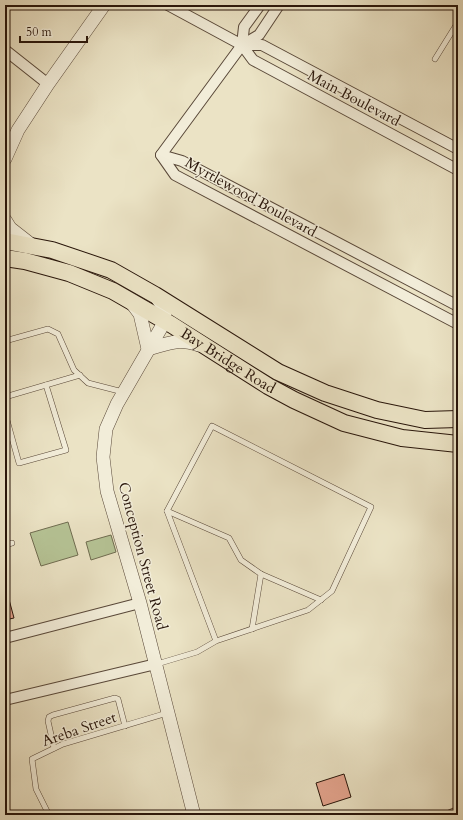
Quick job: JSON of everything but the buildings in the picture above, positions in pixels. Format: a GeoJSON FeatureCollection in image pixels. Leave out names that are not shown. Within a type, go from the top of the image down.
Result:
{"type":"FeatureCollection","features":[{"type":"Feature","properties":{"kind":"main road","name":"Bay Bridge Road"},"geometry":{"type":"LineString","coordinates":[[5,241],[52,250],[111,270],[155,295],[278,372],[325,393],[377,410],[425,420],[458,419]]}},
{"type":"Feature","properties":{"kind":"main road","name":"Bay Bridge Road"},"geometry":{"type":"LineString","coordinates":[[5,258],[25,261],[69,273],[113,291],[165,321],[268,386],[294,400],[344,423],[402,438],[458,444]]}},
{"type":"Feature","properties":{"kind":"main road"},"geometry":{"type":"LineString","coordinates":[[165,321],[177,319],[238,356],[259,360]]}},
{"type":"Feature","properties":{"kind":"street"},"geometry":{"type":"LineString","coordinates":[[5,159],[18,130],[48,84],[104,5]]}},
{"type":"Feature","properties":{"kind":"street","name":"Main Boulevard"},"geometry":{"type":"LineString","coordinates":[[168,5],[242,45],[253,60],[458,170]]}},
{"type":"Feature","properties":{"kind":"street"},"geometry":{"type":"LineString","coordinates":[[242,45],[244,27],[260,5]]}},
{"type":"Feature","properties":{"kind":"street"},"geometry":{"type":"LineString","coordinates":[[161,155],[242,45],[259,35],[279,5]]}},
{"type":"Feature","properties":{"kind":"street","name":"Main Boulevard"},"geometry":{"type":"LineString","coordinates":[[242,45],[262,45],[458,149]]}},
{"type":"Feature","properties":{"kind":"street"},"geometry":{"type":"LineString","coordinates":[[5,50],[48,84]]}},
{"type":"Feature","properties":{"kind":"street","name":"Myrtlewood Boulevard"},"geometry":{"type":"LineString","coordinates":[[161,155],[182,161],[458,306]]}},
{"type":"Feature","properties":{"kind":"street","name":"Myrtlewood Boulevard"},"geometry":{"type":"LineString","coordinates":[[161,155],[175,174],[458,324]]}},
{"type":"Feature","properties":{"kind":"street"},"geometry":{"type":"LineString","coordinates":[[5,220],[10,228],[33,246]]}},
{"type":"Feature","properties":{"kind":"street"},"geometry":{"type":"LineString","coordinates":[[155,295],[164,308],[165,321]]}},
{"type":"Feature","properties":{"kind":"street"},"geometry":{"type":"LineString","coordinates":[[130,300],[140,314],[148,349],[185,341],[206,347]]}},
{"type":"Feature","properties":{"kind":"street","name":"Conception Street Road"},"geometry":{"type":"LineString","coordinates":[[165,321],[117,404],[106,429],[103,457],[107,491],[140,603],[194,815]]}},
{"type":"Feature","properties":{"kind":"street"},"geometry":{"type":"LineString","coordinates":[[5,638],[140,603]]}},
{"type":"Feature","properties":{"kind":"street"},"geometry":{"type":"LineString","coordinates":[[5,700],[156,664]]}},
{"type":"Feature","properties":{"kind":"street"},"geometry":{"type":"LineString","coordinates":[[451,815],[458,812]]}},
{"type":"Feature","properties":{"kind":"lane"},"geometry":{"type":"LineString","coordinates":[[435,59],[458,22]]}},
{"type":"Feature","properties":{"kind":"lane"},"geometry":{"type":"LineString","coordinates":[[5,341],[48,330],[58,334],[74,370],[88,383],[124,392]]}},
{"type":"Feature","properties":{"kind":"lane"},"geometry":{"type":"LineString","coordinates":[[5,397],[80,375]]}},
{"type":"Feature","properties":{"kind":"lane"},"geometry":{"type":"LineString","coordinates":[[5,413],[19,463],[66,450],[46,385]]}},
{"type":"Feature","properties":{"kind":"lane"},"geometry":{"type":"LineString","coordinates":[[156,664],[197,652],[216,641],[308,610],[332,591],[371,507],[212,426],[167,511],[216,641]]}},
{"type":"Feature","properties":{"kind":"lane"},"geometry":{"type":"LineString","coordinates":[[167,511],[229,538],[241,560],[261,574],[321,600]]}},
{"type":"Feature","properties":{"kind":"lane"},"geometry":{"type":"LineString","coordinates":[[5,545],[12,543]]}},
{"type":"Feature","properties":{"kind":"lane"},"geometry":{"type":"LineString","coordinates":[[252,629],[261,574]]}},
{"type":"Feature","properties":{"kind":"lane"},"geometry":{"type":"LineString","coordinates":[[54,748],[48,721],[49,717],[53,715],[115,698],[118,699],[125,726]]}},
{"type":"Feature","properties":{"kind":"lane","name":"Areba Street"},"geometry":{"type":"LineString","coordinates":[[49,815],[36,789],[32,759],[63,744],[168,713]]}},
{"type":"Feature","properties":{"kind":"green space"},"geometry":{"type":"Polygon","coordinates":[[[68,522],[78,555],[41,566],[30,533],[68,522]]]}},
{"type":"Feature","properties":{"kind":"green space"},"geometry":{"type":"Polygon","coordinates":[[[111,535],[116,552],[91,560],[86,542],[111,535]]]}}]}
